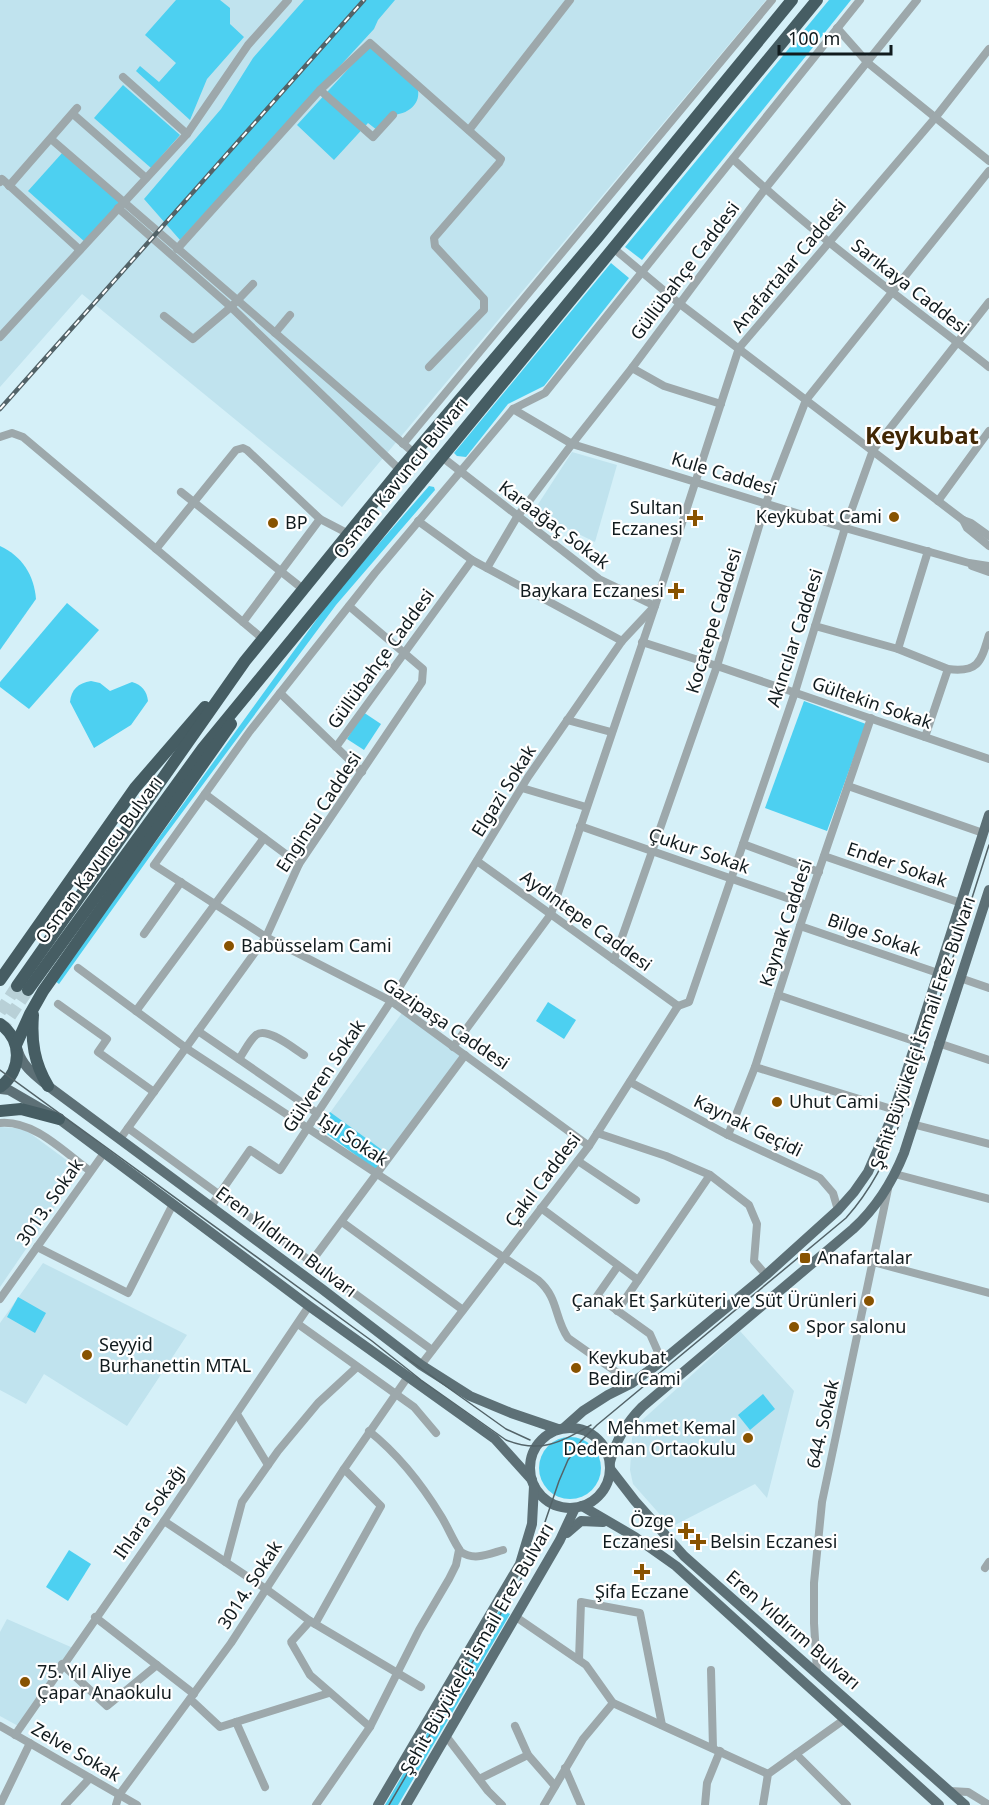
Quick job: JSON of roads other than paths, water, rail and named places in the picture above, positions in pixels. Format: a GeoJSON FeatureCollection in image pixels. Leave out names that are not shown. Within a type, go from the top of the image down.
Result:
{"type":"FeatureCollection","features":[{"type":"Feature","properties":{"kind":"highway","name":"Osman Kavuncu Bulvarı"},"geometry":{"type":"LineString","coordinates":[[792,0],[604,229],[347,533],[245,661],[22,988],[203,748],[817,0]]}},
{"type":"Feature","properties":{"kind":"highway"},"geometry":{"type":"LineString","coordinates":[[0,980],[135,788],[245,661]]}},
{"type":"Feature","properties":{"kind":"highway"},"geometry":{"type":"LineString","coordinates":[[0,1088],[14,1072],[17,1047],[36,1002],[216,747],[262,675]]}},
{"type":"Feature","properties":{"kind":"highway"},"geometry":{"type":"LineString","coordinates":[[36,1002],[32,1028],[33,1046],[36,1062],[48,1086]]}},
{"type":"Feature","properties":{"kind":"highway"},"geometry":{"type":"LineString","coordinates":[[0,1024],[9,1031],[17,1047]]}},
{"type":"Feature","properties":{"kind":"highway"},"geometry":{"type":"LineString","coordinates":[[0,1111],[21,1109],[59,1119]]}},
{"type":"Feature","properties":{"kind":"main road","name":"Şehit Büyükelçi İsmail Erez Bulvarı"},"geometry":{"type":"LineString","coordinates":[[562,1428],[583,1411],[632,1383],[662,1361],[766,1275],[838,1210],[868,1172],[895,1110],[989,815]]}},
{"type":"Feature","properties":{"kind":"main road","name":"Şehit Büyükelçi İsmail Erez Bulvarı"},"geometry":{"type":"LineString","coordinates":[[610,1466],[619,1436],[635,1414],[853,1229],[875,1206],[889,1185],[895,1174],[960,978],[986,911],[989,890]]}},
{"type":"Feature","properties":{"kind":"main road","name":"Eren Yıldırım Bulvarı"},"geometry":{"type":"LineString","coordinates":[[17,1047],[22,1062],[28,1070],[48,1086],[421,1365],[470,1396],[511,1413],[562,1428]]}},
{"type":"Feature","properties":{"kind":"main road","name":"Eren Yıldırım Bulvarı"},"geometry":{"type":"LineString","coordinates":[[0,1088],[9,1090],[59,1119],[407,1378],[495,1439],[533,1483]]}},
{"type":"Feature","properties":{"kind":"main road"},"geometry":{"type":"LineString","coordinates":[[562,1428],[584,1429],[598,1438],[606,1449],[610,1466],[604,1490],[595,1500],[579,1507],[555,1505],[543,1497],[533,1483],[530,1466],[535,1448],[541,1440],[562,1428]]}},
{"type":"Feature","properties":{"kind":"main road","name":"Eren Yıldırım Bulvarı"},"geometry":{"type":"LineString","coordinates":[[610,1466],[634,1502],[684,1556],[965,1805]]}},
{"type":"Feature","properties":{"kind":"main road","name":"Şehit Büyükelçi İsmail Erez Bulvarı"},"geometry":{"type":"LineString","coordinates":[[378,1805],[520,1564],[532,1524],[533,1483]]}},
{"type":"Feature","properties":{"kind":"main road","name":"Şehit Büyükelçi İsmail Erez Bulvarı"},"geometry":{"type":"LineString","coordinates":[[406,1805],[579,1507]]}},
{"type":"Feature","properties":{"kind":"main road","name":"Eren Yıldırım Bulvarı"},"geometry":{"type":"LineString","coordinates":[[579,1507],[635,1537],[676,1566],[939,1805]]}},
{"type":"Feature","properties":{"kind":"main road"},"geometry":{"type":"LineString","coordinates":[[561,1540],[581,1521],[610,1523]]}},
{"type":"Feature","properties":{"kind":"street"},"geometry":{"type":"LineString","coordinates":[[0,336],[187,134],[248,45],[288,0]]}},
{"type":"Feature","properties":{"kind":"street"},"geometry":{"type":"LineString","coordinates":[[469,130],[570,0]]}},
{"type":"Feature","properties":{"kind":"street"},"geometry":{"type":"LineString","coordinates":[[404,444],[772,0]]}},
{"type":"Feature","properties":{"kind":"street"},"geometry":{"type":"LineString","coordinates":[[299,864],[205,794],[250,731],[418,521],[513,409],[545,393],[860,0]]}},
{"type":"Feature","properties":{"kind":"street","name":"Güllübahçe Caddesi"},"geometry":{"type":"LineString","coordinates":[[487,568],[517,517],[632,368],[765,189],[917,0]]}},
{"type":"Feature","properties":{"kind":"street"},"geometry":{"type":"LineString","coordinates":[[837,28],[868,63],[989,161]]}},
{"type":"Feature","properties":{"kind":"street"},"geometry":{"type":"LineString","coordinates":[[177,249],[321,90],[370,43],[499,156],[500,162],[433,241],[484,299],[485,307],[429,367]]}},
{"type":"Feature","properties":{"kind":"street","name":"Anafartalar Caddesi"},"geometry":{"type":"LineString","coordinates":[[453,1047],[551,914],[739,348],[935,118],[989,49]]}},
{"type":"Feature","properties":{"kind":"street"},"geometry":{"type":"LineString","coordinates":[[123,77],[187,134]]}},
{"type":"Feature","properties":{"kind":"street"},"geometry":{"type":"LineString","coordinates":[[321,90],[373,137],[393,115]]}},
{"type":"Feature","properties":{"kind":"street"},"geometry":{"type":"LineString","coordinates":[[9,186],[75,111],[146,178]]}},
{"type":"Feature","properties":{"kind":"street"},"geometry":{"type":"LineString","coordinates":[[51,138],[400,470]]}},
{"type":"Feature","properties":{"kind":"street","name":"Sarıkaya Caddesi"},"geometry":{"type":"LineString","coordinates":[[733,159],[828,242],[989,367]]}},
{"type":"Feature","properties":{"kind":"street","name":"Kocatepe Caddesi"},"geometry":{"type":"LineString","coordinates":[[614,960],[717,666],[766,502],[806,400],[989,171]]}},
{"type":"Feature","properties":{"kind":"street"},"geometry":{"type":"LineString","coordinates":[[1,180],[80,250],[78,252]]}},
{"type":"Feature","properties":{"kind":"street"},"geometry":{"type":"LineString","coordinates":[[121,206],[177,249],[414,453]]}},
{"type":"Feature","properties":{"kind":"street"},"geometry":{"type":"LineString","coordinates":[[612,248],[680,304],[963,520],[989,536]]}},
{"type":"Feature","properties":{"kind":"street"},"geometry":{"type":"LineString","coordinates":[[164,316],[193,339],[231,307],[253,284]]}},
{"type":"Feature","properties":{"kind":"street","name":"Akıncılar Caddesi"},"geometry":{"type":"LineString","coordinates":[[678,1006],[689,1002],[795,692],[845,528],[873,450],[989,302]]}},
{"type":"Feature","properties":{"kind":"street"},"geometry":{"type":"LineString","coordinates":[[275,333],[290,315]]}},
{"type":"Feature","properties":{"kind":"street"},"geometry":{"type":"LineString","coordinates":[[632,368],[664,386],[721,404]]}},
{"type":"Feature","properties":{"kind":"street","name":"Kule Caddesi"},"geometry":{"type":"LineString","coordinates":[[513,409],[572,444],[845,528],[989,566]]}},
{"type":"Feature","properties":{"kind":"street"},"geometry":{"type":"LineString","coordinates":[[938,501],[989,431]]}},
{"type":"Feature","properties":{"kind":"street"},"geometry":{"type":"LineString","coordinates":[[0,437],[12,433],[23,437],[263,639]]}},
{"type":"Feature","properties":{"kind":"street"},"geometry":{"type":"LineString","coordinates":[[156,549],[236,450],[243,448],[248,450],[320,519],[347,533]]}},
{"type":"Feature","properties":{"kind":"street","name":"Karaağaç Sokak"},"geometry":{"type":"LineString","coordinates":[[442,457],[599,579],[655,606]]}},
{"type":"Feature","properties":{"kind":"street"},"geometry":{"type":"LineString","coordinates":[[181,492],[303,589]]}},
{"type":"Feature","properties":{"kind":"street"},"geometry":{"type":"LineString","coordinates":[[243,622],[320,519]]}},
{"type":"Feature","properties":{"kind":"street"},"geometry":{"type":"LineString","coordinates":[[963,520],[967,528],[989,546]]}},
{"type":"Feature","properties":{"kind":"street"},"geometry":{"type":"LineString","coordinates":[[418,521],[472,560],[622,641]]}},
{"type":"Feature","properties":{"kind":"street"},"geometry":{"type":"LineString","coordinates":[[898,649],[928,551]]}},
{"type":"Feature","properties":{"kind":"street","name":"Güllübahçe Caddesi"},"geometry":{"type":"LineString","coordinates":[[336,747],[472,560]]}},
{"type":"Feature","properties":{"kind":"street","name":"Kule Caddesi"},"geometry":{"type":"LineString","coordinates":[[969,562],[973,567],[989,572]]}},
{"type":"Feature","properties":{"kind":"street"},"geometry":{"type":"LineString","coordinates":[[349,606],[404,652]]}},
{"type":"Feature","properties":{"kind":"street","name":"Elgazi Sokak"},"geometry":{"type":"LineString","coordinates":[[391,1001],[522,788],[567,720],[622,641],[655,606]]}},
{"type":"Feature","properties":{"kind":"street"},"geometry":{"type":"LineString","coordinates":[[815,626],[898,649],[948,669],[964,670],[974,668],[980,662],[989,635]]}},
{"type":"Feature","properties":{"kind":"street","name":"Gültekin Sokak"},"geometry":{"type":"LineString","coordinates":[[642,642],[989,759]]}},
{"type":"Feature","properties":{"kind":"street","name":"Enginsu Caddesi"},"geometry":{"type":"LineString","coordinates":[[120,1139],[266,937],[299,864],[422,682],[423,669],[404,652]]}},
{"type":"Feature","properties":{"kind":"street"},"geometry":{"type":"LineString","coordinates":[[925,737],[948,669]]}},
{"type":"Feature","properties":{"kind":"street"},"geometry":{"type":"LineString","coordinates":[[280,693],[362,772]]}},
{"type":"Feature","properties":{"kind":"street","name":"Kaynak Caddesi"},"geometry":{"type":"LineString","coordinates":[[728,1135],[755,1067],[871,718]]}},
{"type":"Feature","properties":{"kind":"street"},"geometry":{"type":"LineString","coordinates":[[567,720],[611,732]]}},
{"type":"Feature","properties":{"kind":"street"},"geometry":{"type":"LineString","coordinates":[[848,786],[983,833]]}},
{"type":"Feature","properties":{"kind":"street"},"geometry":{"type":"LineString","coordinates":[[522,788],[586,807]]}},
{"type":"Feature","properties":{"kind":"street","name":"Gazipaşa Caddesi"},"geometry":{"type":"LineString","coordinates":[[205,794],[154,865],[266,937],[391,1001],[589,1146]]}},
{"type":"Feature","properties":{"kind":"street","name":"Çukur Sokak"},"geometry":{"type":"LineString","coordinates":[[580,826],[807,905]]}},
{"type":"Feature","properties":{"kind":"street"},"geometry":{"type":"LineString","coordinates":[[136,1011],[264,837]]}},
{"type":"Feature","properties":{"kind":"street"},"geometry":{"type":"LineString","coordinates":[[743,844],[819,872]]}},
{"type":"Feature","properties":{"kind":"street","name":"Ender Sokak"},"geometry":{"type":"LineString","coordinates":[[824,856],[961,903]]}},
{"type":"Feature","properties":{"kind":"street","name":"Aydıntepe Caddesi"},"geometry":{"type":"LineString","coordinates":[[477,861],[678,1006]]}},
{"type":"Feature","properties":{"kind":"street"},"geometry":{"type":"LineString","coordinates":[[144,934],[181,882]]}},
{"type":"Feature","properties":{"kind":"street","name":"Bilge Sokak"},"geometry":{"type":"LineString","coordinates":[[800,926],[938,973]]}},
{"type":"Feature","properties":{"kind":"street","name":"Işıl Sokak"},"geometry":{"type":"LineString","coordinates":[[78,968],[186,1048],[538,1280],[555,1303],[568,1338],[632,1383]]}},
{"type":"Feature","properties":{"kind":"street"},"geometry":{"type":"LineString","coordinates":[[960,978],[989,988]]}},
{"type":"Feature","properties":{"kind":"street"},"geometry":{"type":"LineString","coordinates":[[778,995],[917,1042]]}},
{"type":"Feature","properties":{"kind":"street","name":"Gülveren Sokak"},"geometry":{"type":"LineString","coordinates":[[211,1206],[250,1150],[280,1170],[391,1001]]}},
{"type":"Feature","properties":{"kind":"street"},"geometry":{"type":"LineString","coordinates":[[58,1004],[107,1039],[98,1052],[154,1092]]}},
{"type":"Feature","properties":{"kind":"street","name":"Çakıl Caddesi"},"geometry":{"type":"LineString","coordinates":[[421,1365],[589,1146],[678,1006]]}},
{"type":"Feature","properties":{"kind":"street"},"geometry":{"type":"LineString","coordinates":[[198,1031],[317,1113]]}},
{"type":"Feature","properties":{"kind":"street"},"geometry":{"type":"LineString","coordinates":[[238,1059],[256,1035],[262,1032],[270,1033],[304,1055]]}},
{"type":"Feature","properties":{"kind":"street"},"geometry":{"type":"LineString","coordinates":[[938,1043],[989,1060]]}},
{"type":"Feature","properties":{"kind":"street"},"geometry":{"type":"LineString","coordinates":[[311,1262],[465,1055]]}},
{"type":"Feature","properties":{"kind":"street"},"geometry":{"type":"LineString","coordinates":[[755,1067],[895,1110]]}},
{"type":"Feature","properties":{"kind":"street","name":"Kaynak Geçidi"},"geometry":{"type":"LineString","coordinates":[[630,1082],[728,1135],[820,1178],[833,1193],[838,1210]]}},
{"type":"Feature","properties":{"kind":"street"},"geometry":{"type":"LineString","coordinates":[[0,1123],[21,1125],[35,1131],[90,1171]]}},
{"type":"Feature","properties":{"kind":"street"},"geometry":{"type":"LineString","coordinates":[[912,1124],[989,1144]]}},
{"type":"Feature","properties":{"kind":"street"},"geometry":{"type":"LineString","coordinates":[[128,1128],[432,1350]]}},
{"type":"Feature","properties":{"kind":"street"},"geometry":{"type":"LineString","coordinates":[[597,1134],[666,1156],[710,1175],[749,1204],[757,1224],[754,1261],[766,1275]]}},
{"type":"Feature","properties":{"kind":"street","name":"3013. Sokak"},"geometry":{"type":"LineString","coordinates":[[0,1299],[104,1153]]}},
{"type":"Feature","properties":{"kind":"street"},"geometry":{"type":"LineString","coordinates":[[578,1161],[636,1200]]}},
{"type":"Feature","properties":{"kind":"street"},"geometry":{"type":"LineString","coordinates":[[895,1174],[989,1199]]}},
{"type":"Feature","properties":{"kind":"street"},"geometry":{"type":"LineString","coordinates":[[617,1311],[710,1175]]}},
{"type":"Feature","properties":{"kind":"street","name":"644. Sokak"},"geometry":{"type":"LineString","coordinates":[[817,1672],[814,1599],[819,1518],[889,1185]]}},
{"type":"Feature","properties":{"kind":"street"},"geometry":{"type":"LineString","coordinates":[[37,1247],[128,1293],[173,1204]]}},
{"type":"Feature","properties":{"kind":"street"},"geometry":{"type":"LineString","coordinates":[[541,1208],[638,1280]]}},
{"type":"Feature","properties":{"kind":"street"},"geometry":{"type":"LineString","coordinates":[[342,1222],[463,1310]]}},
{"type":"Feature","properties":{"kind":"street"},"geometry":{"type":"LineString","coordinates":[[873,1262],[989,1293]]}},
{"type":"Feature","properties":{"kind":"street"},"geometry":{"type":"LineString","coordinates":[[618,1266],[597,1296],[650,1334],[662,1361]]}},
{"type":"Feature","properties":{"kind":"street","name":"Ihlara Sokağı"},"geometry":{"type":"LineString","coordinates":[[15,1735],[62,1664],[164,1521],[309,1306]]}},
{"type":"Feature","properties":{"kind":"street"},"geometry":{"type":"LineString","coordinates":[[298,1324],[422,1415],[436,1433]]}},
{"type":"Feature","properties":{"kind":"street"},"geometry":{"type":"LineString","coordinates":[[226,1562],[242,1502],[268,1465],[318,1403],[357,1367]]}},
{"type":"Feature","properties":{"kind":"street","name":"3014. Sokak"},"geometry":{"type":"LineString","coordinates":[[116,1805],[120,1795],[267,1588],[369,1431],[407,1378]]}},
{"type":"Feature","properties":{"kind":"street"},"geometry":{"type":"LineString","coordinates":[[237,1414],[268,1465]]}},
{"type":"Feature","properties":{"kind":"street"},"geometry":{"type":"LineString","coordinates":[[369,1431],[392,1450],[413,1475],[443,1519],[459,1550],[466,1556],[475,1557],[503,1550]]}},
{"type":"Feature","properties":{"kind":"street"},"geometry":{"type":"LineString","coordinates":[[344,1469],[381,1506],[313,1623],[291,1642],[310,1675],[370,1727]]}},
{"type":"Feature","properties":{"kind":"street"},"geometry":{"type":"LineString","coordinates":[[164,1521],[267,1588],[313,1623],[420,1687]]}},
{"type":"Feature","properties":{"kind":"street"},"geometry":{"type":"LineString","coordinates":[[316,1805],[370,1727],[396,1672],[449,1579],[456,1565],[459,1550]]}},
{"type":"Feature","properties":{"kind":"street"},"geometry":{"type":"LineString","coordinates":[[579,1660],[581,1602],[640,1613],[662,1725]]}},
{"type":"Feature","properties":{"kind":"street"},"geometry":{"type":"LineString","coordinates":[[95,1617],[157,1665],[192,1696],[220,1727],[329,1693]]}},
{"type":"Feature","properties":{"kind":"street"},"geometry":{"type":"LineString","coordinates":[[516,1617],[586,1665],[613,1703],[768,1774]]}},
{"type":"Feature","properties":{"kind":"street"},"geometry":{"type":"LineString","coordinates":[[62,1664],[107,1706],[157,1665]]}},
{"type":"Feature","properties":{"kind":"street"},"geometry":{"type":"LineString","coordinates":[[705,1805],[707,1783],[716,1749],[711,1670]]}},
{"type":"Feature","properties":{"kind":"street"},"geometry":{"type":"LineString","coordinates":[[544,1805],[583,1739],[613,1703]]}},
{"type":"Feature","properties":{"kind":"street"},"geometry":{"type":"LineString","coordinates":[[763,1805],[768,1774],[845,1719]]}},
{"type":"Feature","properties":{"kind":"street"},"geometry":{"type":"LineString","coordinates":[[236,1722],[265,1787]]}},
{"type":"Feature","properties":{"kind":"street","name":"Zelve Sokak"},"geometry":{"type":"LineString","coordinates":[[0,1726],[137,1805]]}},
{"type":"Feature","properties":{"kind":"street"},"geometry":{"type":"LineString","coordinates":[[515,1726],[528,1755],[555,1786]]}},
{"type":"Feature","properties":{"kind":"street"},"geometry":{"type":"LineString","coordinates":[[446,1736],[502,1805]]}},
{"type":"Feature","properties":{"kind":"street"},"geometry":{"type":"LineString","coordinates":[[0,1805],[30,1743]]}},
{"type":"Feature","properties":{"kind":"street"},"geometry":{"type":"LineString","coordinates":[[796,1754],[847,1805]]}},
{"type":"Feature","properties":{"kind":"street"},"geometry":{"type":"LineString","coordinates":[[479,1779],[528,1755]]}},
{"type":"Feature","properties":{"kind":"street"},"geometry":{"type":"LineString","coordinates":[[565,1768],[581,1805]]}},
{"type":"Feature","properties":{"kind":"street"},"geometry":{"type":"LineString","coordinates":[[65,1805],[90,1778]]}},
{"type":"Feature","properties":{"kind":"street"},"geometry":{"type":"LineString","coordinates":[[950,1791],[968,1792],[989,1804]]}},
{"type":"Feature","properties":{"kind":"tunnel"},"geometry":{"type":"LineString","coordinates":[[0,1012],[17,986]]}},
{"type":"Feature","properties":{"kind":"tunnel"},"geometry":{"type":"LineString","coordinates":[[0,1031],[28,990]]}},
{"type":"Feature","properties":{"kind":"tram line"},"geometry":{"type":"LineString","coordinates":[[389,1805],[532,1560],[559,1481],[568,1460],[581,1441],[597,1425],[846,1218],[870,1185],[889,1150],[899,1125],[989,845]]}},
{"type":"Feature","properties":{"kind":"tram line"},"geometry":{"type":"LineString","coordinates":[[0,1070],[506,1440],[529,1446],[540,1446],[560,1441],[591,1425]]}},
{"type":"Feature","properties":{"kind":"tram line"},"geometry":{"type":"LineString","coordinates":[[405,1357],[506,1429],[530,1440]]}},
{"type":"Feature","properties":{"kind":"railway"},"geometry":{"type":"LineString","coordinates":[[0,409],[364,0]]}},
{"type":"Feature","properties":{"kind":"place","name":"Keykubat Cami"},"geometry":{"type":"Point","coordinates":[894,517]}},
{"type":"Feature","properties":{"kind":"place","name":"Sultan Eczanesi"},"geometry":{"type":"Point","coordinates":[695,518]}},
{"type":"Feature","properties":{"kind":"place","name":"BP"},"geometry":{"type":"Point","coordinates":[273,523]}},
{"type":"Feature","properties":{"kind":"place","name":"Baykara Eczanesi"},"geometry":{"type":"Point","coordinates":[676,591]}},
{"type":"Feature","properties":{"kind":"place","name":"Babüsselam Cami"},"geometry":{"type":"Point","coordinates":[229,946]}},
{"type":"Feature","properties":{"kind":"place","name":"Uhut Cami"},"geometry":{"type":"Point","coordinates":[777,1102]}},
{"type":"Feature","properties":{"kind":"place","name":"Anafartalar"},"geometry":{"type":"Point","coordinates":[805,1258]}},
{"type":"Feature","properties":{"kind":"place","name":"Çanak Et Şarküteri ve Süt Ürünleri"},"geometry":{"type":"Point","coordinates":[869,1301]}},
{"type":"Feature","properties":{"kind":"place","name":"Spor salonu"},"geometry":{"type":"Point","coordinates":[794,1327]}},
{"type":"Feature","properties":{"kind":"place","name":"Seyyid Burhanettin MTAL"},"geometry":{"type":"Point","coordinates":[87,1355]}},
{"type":"Feature","properties":{"kind":"place","name":"Keykubat Bedir Cami"},"geometry":{"type":"Point","coordinates":[576,1368]}},
{"type":"Feature","properties":{"kind":"place","name":"Mehmet Kemal Dedeman Ortaokulu"},"geometry":{"type":"Point","coordinates":[748,1438]}},
{"type":"Feature","properties":{"kind":"place","name":"Özge Eczanesi"},"geometry":{"type":"Point","coordinates":[686,1531]}},
{"type":"Feature","properties":{"kind":"place","name":"Belsin Eczanesi"},"geometry":{"type":"Point","coordinates":[698,1542]}},
{"type":"Feature","properties":{"kind":"place","name":"Şifa Eczane"},"geometry":{"type":"Point","coordinates":[642,1572]}},
{"type":"Feature","properties":{"kind":"place","name":"75. Yıl Aliye Çapar Anaokulu"},"geometry":{"type":"Point","coordinates":[25,1682]}},
{"type":"Feature","properties":{"kind":"district","name":"Keykubat"},"geometry":{"type":"Point","coordinates":[922,436]}}]}
